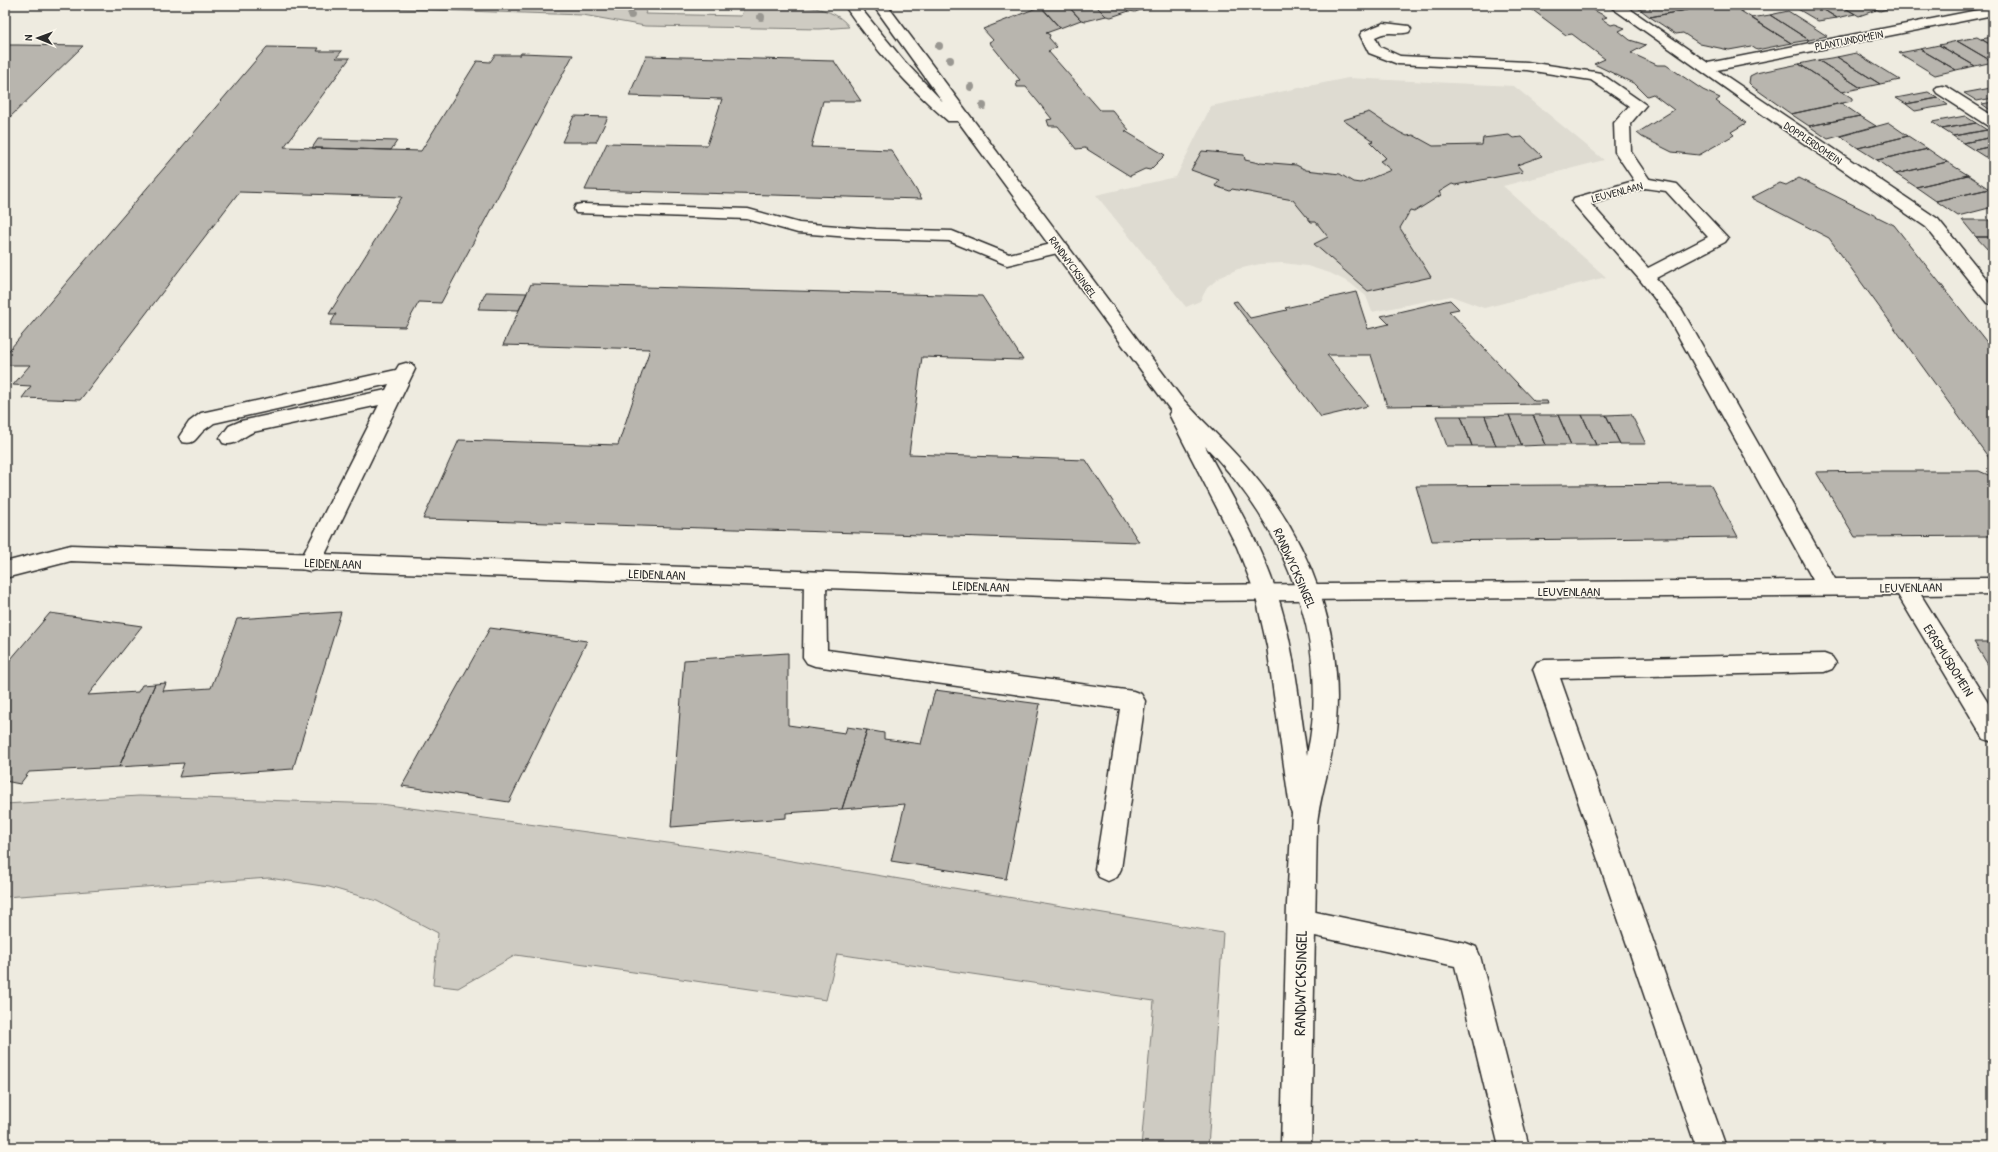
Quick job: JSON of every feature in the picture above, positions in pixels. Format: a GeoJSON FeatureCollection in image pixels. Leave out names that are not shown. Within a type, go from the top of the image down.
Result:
{"type":"FeatureCollection","features":[{"type":"Feature","properties":{"kind":"street","name":"RANDWYCKSINGEL"},"geometry":{"type":"LineString","coordinates":[[851,5],[911,80],[930,99],[973,134]]}},
{"type":"Feature","properties":{"kind":"street","name":"RANDWYCKSINGEL"},"geometry":{"type":"LineString","coordinates":[[880,5],[953,103],[973,134],[1060,247],[1172,401],[1237,467],[1256,493],[1283,537],[1310,594],[1322,641],[1325,688],[1324,735],[1305,818],[1296,1147]]}},
{"type":"Feature","properties":{"kind":"street","name":"DOPPLERDOMEIN"},"geometry":{"type":"LineString","coordinates":[[1615,5],[1932,223],[1993,299]]}},
{"type":"Feature","properties":{"kind":"street","name":"PLANTIJNDOMEIN"},"geometry":{"type":"LineString","coordinates":[[1705,68],[1993,11]]}},
{"type":"Feature","properties":{"kind":"street"},"geometry":{"type":"LineString","coordinates":[[1404,29],[1384,27],[1367,35],[1374,50],[1398,60],[1528,66],[1595,76],[1638,105],[1622,123],[1623,152],[1644,183]]}},
{"type":"Feature","properties":{"kind":"street"},"geometry":{"type":"LineString","coordinates":[[1942,90],[1993,123]]}},
{"type":"Feature","properties":{"kind":"street","name":"LEUVENLAAN"},"geometry":{"type":"LineString","coordinates":[[1646,276],[1719,238],[1671,187],[1644,183],[1580,202],[1646,276],[1673,310],[1829,588]]}},
{"type":"Feature","properties":{"kind":"street"},"geometry":{"type":"LineString","coordinates":[[582,209],[748,214],[798,228],[876,234],[952,236],[1007,260],[1060,247]]}},
{"type":"Feature","properties":{"kind":"street"},"geometry":{"type":"LineString","coordinates":[[188,437],[196,427],[208,418],[405,372],[310,563]]}},
{"type":"Feature","properties":{"kind":"street"},"geometry":{"type":"LineString","coordinates":[[230,438],[236,431],[248,426],[394,394]]}},
{"type":"Feature","properties":{"kind":"street","name":"RANDWYCKSINGEL"},"geometry":{"type":"LineString","coordinates":[[1172,401],[1194,450],[1235,519],[1266,593],[1275,625],[1305,818]]}},
{"type":"Feature","properties":{"kind":"street","name":"LEIDENLAAN"},"geometry":{"type":"LineString","coordinates":[[5,569],[71,553],[310,563],[1187,593],[1310,594]]}},
{"type":"Feature","properties":{"kind":"street"},"geometry":{"type":"LineString","coordinates":[[815,580],[815,657],[1133,701],[1108,870]]}},
{"type":"Feature","properties":{"kind":"street","name":"LEUVENLAAN"},"geometry":{"type":"LineString","coordinates":[[1310,594],[1993,586]]}},
{"type":"Feature","properties":{"kind":"street","name":"ERASMUSDOMEIN"},"geometry":{"type":"LineString","coordinates":[[1904,588],[1993,732]]}},
{"type":"Feature","properties":{"kind":"street"},"geometry":{"type":"LineString","coordinates":[[1711,1147],[1545,669],[1824,663]]}},
{"type":"Feature","properties":{"kind":"street"},"geometry":{"type":"LineString","coordinates":[[1301,921],[1466,956],[1514,1147]]}},
{"type":"Feature","properties":{"kind":"shaded area"},"geometry":{"type":"Polygon","coordinates":[[[289,5],[576,5],[648,7],[645,14],[741,16],[745,5],[786,5],[816,8],[829,12],[841,18],[849,27],[819,29],[645,26],[583,15],[289,5]]]}},
{"type":"Feature","properties":{"kind":"shaded area"},"geometry":{"type":"Polygon","coordinates":[[[1348,78],[1514,86],[1604,160],[1503,186],[1606,277],[1484,308],[1451,296],[1372,312],[1366,296],[1350,283],[1330,273],[1307,266],[1283,263],[1260,264],[1238,269],[1220,277],[1207,288],[1200,301],[1186,307],[1096,195],[1176,177],[1211,106],[1348,78]]]}},
{"type":"Feature","properties":{"kind":"shaded area"},"geometry":{"type":"Polygon","coordinates":[[[139,796],[381,804],[756,855],[1223,933],[1208,1147],[1141,1147],[1154,1001],[837,954],[826,1000],[516,955],[458,988],[433,985],[438,933],[377,901],[329,887],[269,878],[5,897],[5,804],[139,796]]]}},
{"type":"Feature","properties":{"kind":"building"},"geometry":{"type":"Polygon","coordinates":[[[1039,5],[1060,28],[1046,33],[1050,35],[1049,38],[1057,47],[1048,51],[1100,110],[1112,110],[1129,130],[1125,131],[1165,155],[1150,170],[1145,169],[1130,176],[1085,148],[1076,149],[1058,126],[1049,126],[1047,120],[1052,119],[1026,87],[1017,87],[1016,81],[1020,80],[989,42],[993,40],[983,29],[1039,7],[1039,5]]]}},
{"type":"Feature","properties":{"kind":"building"},"geometry":{"type":"Polygon","coordinates":[[[1040,5],[1067,5],[1081,20],[1060,28],[1040,5]]]}},
{"type":"Feature","properties":{"kind":"building"},"geometry":{"type":"Polygon","coordinates":[[[1067,5],[1095,5],[1106,16],[1086,21],[1081,20],[1067,5]]]}},
{"type":"Feature","properties":{"kind":"building"},"geometry":{"type":"Polygon","coordinates":[[[1095,5],[1123,5],[1129,11],[1111,17],[1106,16],[1095,5]]]}},
{"type":"Feature","properties":{"kind":"building"},"geometry":{"type":"Polygon","coordinates":[[[1123,5],[1153,6],[1135,12],[1129,11],[1123,5]]]}},
{"type":"Feature","properties":{"kind":"building"},"geometry":{"type":"Polygon","coordinates":[[[1529,5],[1584,5],[1607,17],[1602,19],[1611,25],[1615,24],[1625,28],[1619,31],[1630,40],[1646,45],[1631,53],[1657,65],[1666,65],[1703,90],[1720,98],[1716,101],[1746,123],[1731,132],[1734,135],[1699,155],[1672,152],[1642,137],[1637,133],[1674,110],[1653,94],[1647,96],[1635,84],[1594,64],[1605,59],[1572,34],[1566,35],[1530,8],[1534,7],[1529,5]]]}},
{"type":"Feature","properties":{"kind":"building"},"geometry":{"type":"Polygon","coordinates":[[[1648,5],[1693,5],[1697,8],[1650,17],[1637,7],[1648,5]]]}},
{"type":"Feature","properties":{"kind":"building"},"geometry":{"type":"Polygon","coordinates":[[[1712,5],[1733,6],[1791,43],[1757,50],[1751,46],[1729,50],[1700,44],[1683,33],[1676,34],[1650,17],[1712,5]]]}},
{"type":"Feature","properties":{"kind":"building"},"geometry":{"type":"Polygon","coordinates":[[[1791,5],[1816,5],[1837,18],[1818,21],[1791,5]]]}},
{"type":"Feature","properties":{"kind":"building"},"geometry":{"type":"Polygon","coordinates":[[[1816,5],[1840,5],[1855,14],[1837,18],[1816,5]]]}},
{"type":"Feature","properties":{"kind":"building"},"geometry":{"type":"Polygon","coordinates":[[[1840,5],[1867,5],[1876,10],[1859,16],[1840,5]]]}},
{"type":"Feature","properties":{"kind":"building"},"geometry":{"type":"Polygon","coordinates":[[[1867,5],[1895,5],[1897,6],[1880,11],[1867,5]]]}},
{"type":"Feature","properties":{"kind":"building"},"geometry":{"type":"Polygon","coordinates":[[[1788,11],[1827,36],[1809,40],[1770,15],[1788,11]]]}},
{"type":"Feature","properties":{"kind":"building"},"geometry":{"type":"Polygon","coordinates":[[[1770,15],[1809,40],[1791,43],[1751,18],[1770,15]]]}},
{"type":"Feature","properties":{"kind":"building"},"geometry":{"type":"Polygon","coordinates":[[[1977,37],[1993,46],[1993,62],[1957,41],[1977,37]]]}},
{"type":"Feature","properties":{"kind":"building"},"geometry":{"type":"Polygon","coordinates":[[[1993,37],[1993,46],[1981,39],[1993,37]]]}},
{"type":"Feature","properties":{"kind":"building"},"geometry":{"type":"Polygon","coordinates":[[[1957,41],[1993,62],[1975,66],[1939,45],[1957,41]]]}},
{"type":"Feature","properties":{"kind":"building"},"geometry":{"type":"Polygon","coordinates":[[[5,45],[18,45],[83,46],[5,122],[5,45]]]}},
{"type":"Feature","properties":{"kind":"building"},"geometry":{"type":"Polygon","coordinates":[[[1939,45],[1975,66],[1956,70],[1920,49],[1939,45]]]}},
{"type":"Feature","properties":{"kind":"building"},"geometry":{"type":"Polygon","coordinates":[[[267,47],[319,48],[317,51],[342,51],[336,58],[350,58],[284,147],[421,151],[477,61],[490,62],[495,55],[520,55],[521,53],[573,55],[441,303],[419,302],[405,327],[330,325],[336,314],[329,314],[402,197],[239,192],[80,400],[22,398],[31,386],[13,385],[30,365],[5,365],[5,355],[267,47]]]}},
{"type":"Feature","properties":{"kind":"building"},"geometry":{"type":"Polygon","coordinates":[[[1920,49],[1956,70],[1935,75],[1899,53],[1920,49]]]}},
{"type":"Feature","properties":{"kind":"building"},"geometry":{"type":"Polygon","coordinates":[[[1856,53],[1900,80],[1880,84],[1837,57],[1856,53]]]}},
{"type":"Feature","properties":{"kind":"building"},"geometry":{"type":"Polygon","coordinates":[[[646,56],[834,61],[861,101],[823,101],[811,147],[891,150],[922,199],[585,190],[607,143],[707,145],[722,99],[629,96],[646,56]]]}},
{"type":"Feature","properties":{"kind":"building"},"geometry":{"type":"Polygon","coordinates":[[[1837,57],[1880,84],[1861,88],[1818,60],[1837,57]]]}},
{"type":"Feature","properties":{"kind":"building"},"geometry":{"type":"Polygon","coordinates":[[[1818,60],[1861,88],[1842,92],[1799,64],[1818,60]]]}},
{"type":"Feature","properties":{"kind":"building"},"geometry":{"type":"Polygon","coordinates":[[[1799,64],[1852,98],[1852,101],[1791,114],[1749,83],[1750,76],[1756,73],[1799,64]]]}},
{"type":"Feature","properties":{"kind":"building"},"geometry":{"type":"Polygon","coordinates":[[[1991,88],[1993,89],[1993,98],[1977,101],[1964,93],[1991,88]]]}},
{"type":"Feature","properties":{"kind":"building"},"geometry":{"type":"Polygon","coordinates":[[[1928,92],[1938,98],[1906,104],[1896,98],[1928,92]]]}},
{"type":"Feature","properties":{"kind":"building"},"geometry":{"type":"Polygon","coordinates":[[[1938,98],[1948,105],[1915,111],[1906,104],[1938,98]]]}},
{"type":"Feature","properties":{"kind":"building"},"geometry":{"type":"Polygon","coordinates":[[[1993,102],[1993,112],[1982,104],[1993,102]]]}},
{"type":"Feature","properties":{"kind":"building"},"geometry":{"type":"Polygon","coordinates":[[[1841,103],[1860,116],[1809,126],[1791,114],[1841,103]]]}},
{"type":"Feature","properties":{"kind":"building"},"geometry":{"type":"Polygon","coordinates":[[[1369,112],[1399,132],[1407,136],[1413,135],[1433,146],[1482,145],[1483,138],[1509,135],[1513,138],[1522,137],[1542,156],[1517,165],[1523,172],[1455,185],[1452,184],[1439,192],[1441,195],[1414,212],[1410,211],[1400,228],[1431,277],[1368,291],[1314,244],[1328,237],[1316,222],[1311,222],[1293,200],[1232,189],[1230,191],[1215,186],[1219,180],[1191,170],[1202,151],[1244,155],[1245,160],[1259,163],[1296,165],[1306,170],[1340,174],[1353,182],[1360,183],[1391,170],[1380,161],[1386,158],[1370,142],[1373,141],[1343,120],[1369,112]]]}},
{"type":"Feature","properties":{"kind":"building"},"geometry":{"type":"Polygon","coordinates":[[[574,116],[608,117],[596,142],[562,142],[574,116]]]}},
{"type":"Feature","properties":{"kind":"building"},"geometry":{"type":"Polygon","coordinates":[[[1860,116],[1876,126],[1828,139],[1809,126],[1860,116]]]}},
{"type":"Feature","properties":{"kind":"building"},"geometry":{"type":"Polygon","coordinates":[[[1965,116],[1976,123],[1942,129],[1932,122],[1965,116]]]}},
{"type":"Feature","properties":{"kind":"building"},"geometry":{"type":"Polygon","coordinates":[[[1889,123],[1908,136],[1858,148],[1841,136],[1889,123]]]}},
{"type":"Feature","properties":{"kind":"building"},"geometry":{"type":"Polygon","coordinates":[[[1976,123],[1987,130],[1953,136],[1942,129],[1976,123]]]}},
{"type":"Feature","properties":{"kind":"building"},"geometry":{"type":"Polygon","coordinates":[[[1987,130],[1993,134],[1993,137],[1963,143],[1953,136],[1987,130]]]}},
{"type":"Feature","properties":{"kind":"building"},"geometry":{"type":"Polygon","coordinates":[[[1908,136],[1928,149],[1877,160],[1858,148],[1908,136]]]}},
{"type":"Feature","properties":{"kind":"building"},"geometry":{"type":"Polygon","coordinates":[[[1993,137],[1993,146],[1974,150],[1963,143],[1993,137]]]}},
{"type":"Feature","properties":{"kind":"building"},"geometry":{"type":"Polygon","coordinates":[[[318,139],[397,141],[391,150],[312,148],[318,139]]]}},
{"type":"Feature","properties":{"kind":"building"},"geometry":{"type":"Polygon","coordinates":[[[1993,146],[1993,156],[1985,157],[1974,150],[1993,146]]]}},
{"type":"Feature","properties":{"kind":"building"},"geometry":{"type":"Polygon","coordinates":[[[1928,149],[1947,162],[1896,174],[1877,160],[1928,149]]]}},
{"type":"Feature","properties":{"kind":"building"},"geometry":{"type":"Polygon","coordinates":[[[1947,162],[1968,175],[1916,187],[1896,174],[1947,162]]]}},
{"type":"Feature","properties":{"kind":"building"},"geometry":{"type":"Polygon","coordinates":[[[1968,175],[1989,189],[1936,201],[1916,187],[1968,175]]]}},
{"type":"Feature","properties":{"kind":"building"},"geometry":{"type":"Polygon","coordinates":[[[1799,178],[1894,225],[1993,350],[1993,459],[1989,458],[1829,238],[1751,198],[1780,183],[1786,185],[1799,178]]]}},
{"type":"Feature","properties":{"kind":"building"},"geometry":{"type":"Polygon","coordinates":[[[1989,189],[1993,192],[1993,207],[1958,216],[1936,201],[1989,189]]]}},
{"type":"Feature","properties":{"kind":"building"},"geometry":{"type":"Polygon","coordinates":[[[1962,220],[1993,220],[1993,237],[1976,237],[1962,220]]]}},
{"type":"Feature","properties":{"kind":"building"},"geometry":{"type":"Polygon","coordinates":[[[1976,237],[1993,237],[1993,252],[1990,252],[1976,237]]]}},
{"type":"Feature","properties":{"kind":"building"},"geometry":{"type":"Polygon","coordinates":[[[531,284],[982,296],[1023,360],[922,357],[909,454],[1086,460],[1139,542],[423,519],[459,440],[618,445],[650,349],[503,345],[531,284]]]}},
{"type":"Feature","properties":{"kind":"building"},"geometry":{"type":"Polygon","coordinates":[[[486,292],[527,293],[519,310],[478,309],[486,292]]]}},
{"type":"Feature","properties":{"kind":"building"},"geometry":{"type":"Polygon","coordinates":[[[1356,292],[1368,329],[1389,324],[1381,316],[1450,300],[1459,309],[1449,311],[1534,401],[1547,401],[1548,404],[1387,406],[1371,355],[1327,355],[1368,406],[1321,417],[1233,302],[1237,301],[1250,318],[1287,310],[1285,308],[1356,292]]]}},
{"type":"Feature","properties":{"kind":"building"},"geometry":{"type":"Polygon","coordinates":[[[1631,414],[1646,444],[1620,444],[1606,415],[1631,414]]]}},
{"type":"Feature","properties":{"kind":"building"},"geometry":{"type":"Polygon","coordinates":[[[1509,415],[1522,446],[1496,446],[1485,416],[1509,415]]]}},
{"type":"Feature","properties":{"kind":"building"},"geometry":{"type":"Polygon","coordinates":[[[1509,415],[1533,415],[1546,445],[1522,446],[1509,415]]]}},
{"type":"Feature","properties":{"kind":"building"},"geometry":{"type":"Polygon","coordinates":[[[1533,415],[1558,415],[1571,445],[1546,445],[1533,415]]]}},
{"type":"Feature","properties":{"kind":"building"},"geometry":{"type":"Polygon","coordinates":[[[1558,415],[1582,415],[1596,445],[1571,445],[1558,415]]]}},
{"type":"Feature","properties":{"kind":"building"},"geometry":{"type":"Polygon","coordinates":[[[1582,415],[1606,415],[1620,444],[1596,445],[1582,415]]]}},
{"type":"Feature","properties":{"kind":"building"},"geometry":{"type":"Polygon","coordinates":[[[1436,416],[1461,416],[1472,446],[1447,446],[1436,416]]]}},
{"type":"Feature","properties":{"kind":"building"},"geometry":{"type":"Polygon","coordinates":[[[1461,416],[1485,416],[1496,446],[1472,446],[1461,416]]]}},
{"type":"Feature","properties":{"kind":"building"},"geometry":{"type":"Polygon","coordinates":[[[1979,471],[1993,477],[1993,536],[1855,537],[1816,472],[1979,471]]]}},
{"type":"Feature","properties":{"kind":"building"},"geometry":{"type":"Polygon","coordinates":[[[1710,484],[1738,537],[1432,541],[1416,486],[1710,484]]]}},
{"type":"Feature","properties":{"kind":"building"},"geometry":{"type":"Polygon","coordinates":[[[341,612],[293,769],[179,777],[184,763],[119,767],[155,684],[166,683],[163,691],[211,688],[237,619],[341,612]]]}},
{"type":"Feature","properties":{"kind":"building"},"geometry":{"type":"Polygon","coordinates":[[[50,613],[142,626],[88,695],[138,692],[142,685],[155,684],[119,767],[29,772],[20,784],[5,781],[5,666],[50,613]]]}},
{"type":"Feature","properties":{"kind":"building"},"geometry":{"type":"Polygon","coordinates":[[[490,628],[587,641],[509,802],[402,786],[490,628]]]}},
{"type":"Feature","properties":{"kind":"building"},"geometry":{"type":"Polygon","coordinates":[[[1974,642],[1993,642],[1993,673],[1974,642]]]}},
{"type":"Feature","properties":{"kind":"building"},"geometry":{"type":"Polygon","coordinates":[[[788,653],[788,725],[845,733],[847,727],[867,730],[842,809],[786,813],[786,818],[671,827],[684,660],[788,653]]]}},
{"type":"Feature","properties":{"kind":"building"},"geometry":{"type":"Polygon","coordinates":[[[935,690],[1040,704],[1006,879],[891,861],[905,804],[842,809],[867,730],[884,733],[884,739],[921,744],[935,690]]]}}]}
